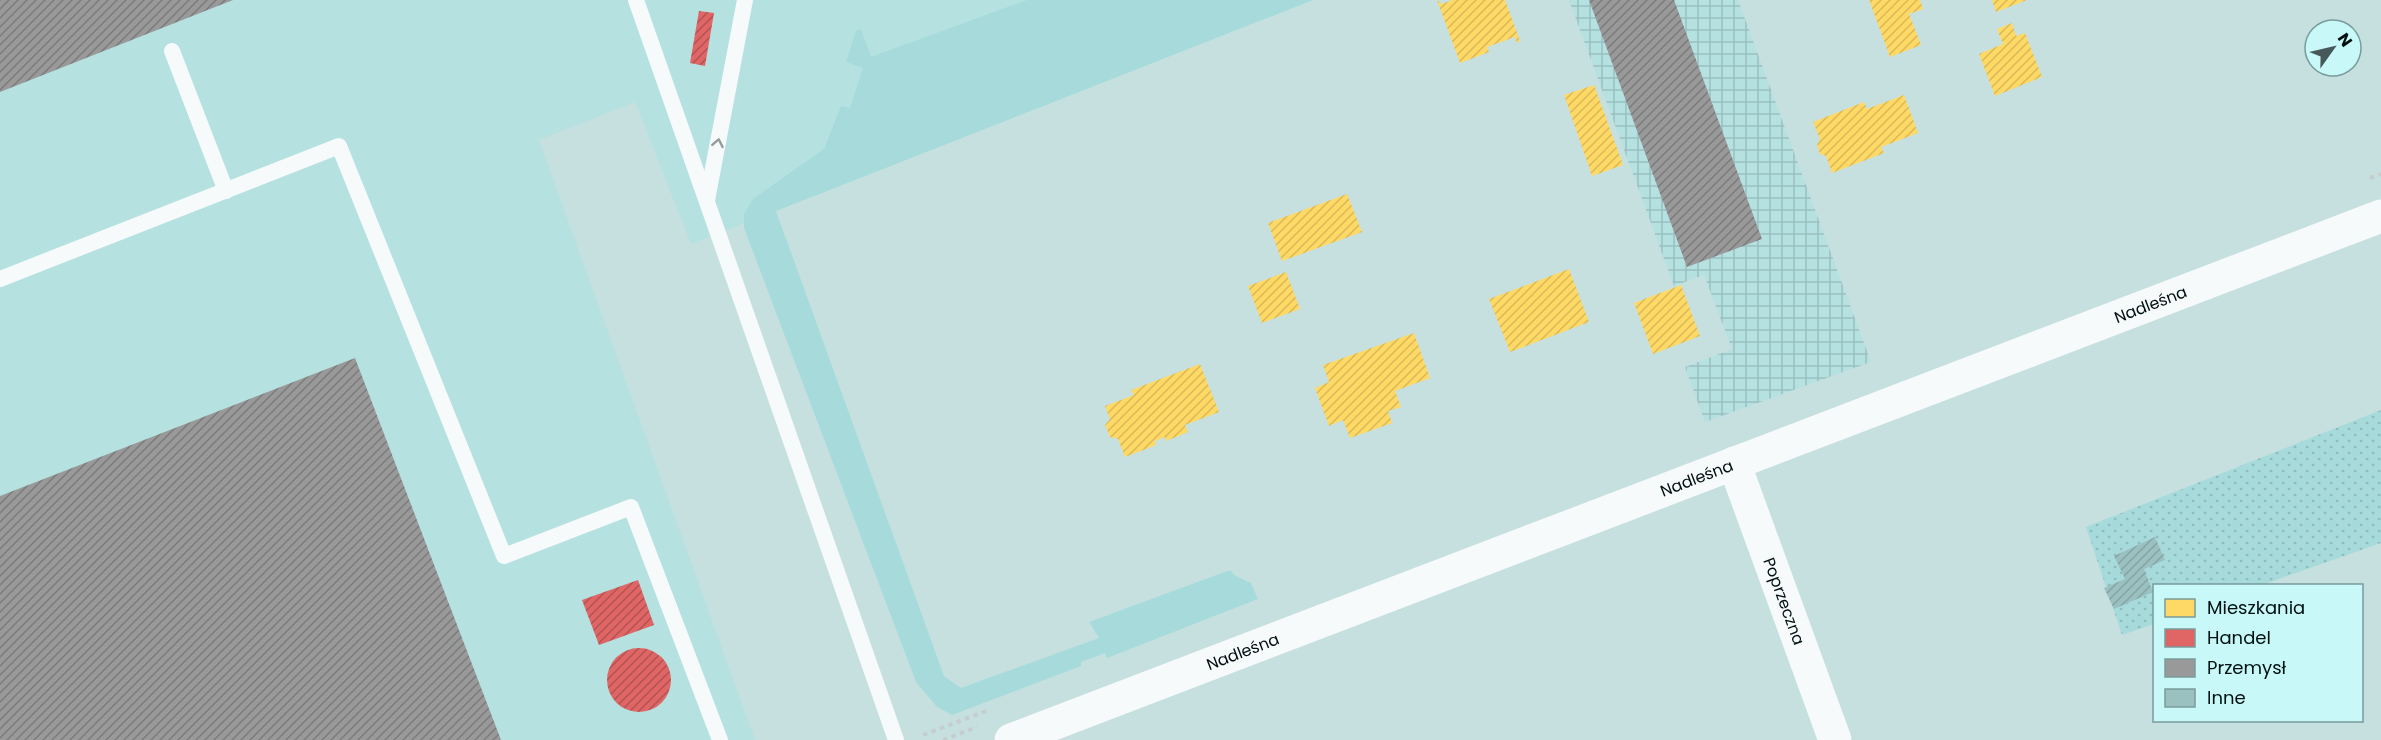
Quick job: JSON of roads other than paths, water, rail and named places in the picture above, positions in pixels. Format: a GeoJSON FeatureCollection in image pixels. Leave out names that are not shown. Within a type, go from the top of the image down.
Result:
{"type":"FeatureCollection","features":[{"type":"Feature","properties":{"kind":"street","name":"Nadleśna"},"geometry":{"type":"LineString","coordinates":[[1029,737],[1734,463],[2381,216]]}},
{"type":"Feature","properties":{"kind":"street","name":"Poprzeczna"},"geometry":{"type":"LineString","coordinates":[[1734,463],[1835,740]]}},
{"type":"Feature","properties":{"kind":"lane"},"geometry":{"type":"LineString","coordinates":[[636,0],[896,740]]}},
{"type":"Feature","properties":{"kind":"lane"},"geometry":{"type":"LineString","coordinates":[[707,201],[745,0]]}},
{"type":"Feature","properties":{"kind":"lane"},"geometry":{"type":"LineString","coordinates":[[172,51],[226,191]]}},
{"type":"Feature","properties":{"kind":"lane"},"geometry":{"type":"LineString","coordinates":[[0,279],[339,147],[504,556],[631,507],[720,740]]}}]}
